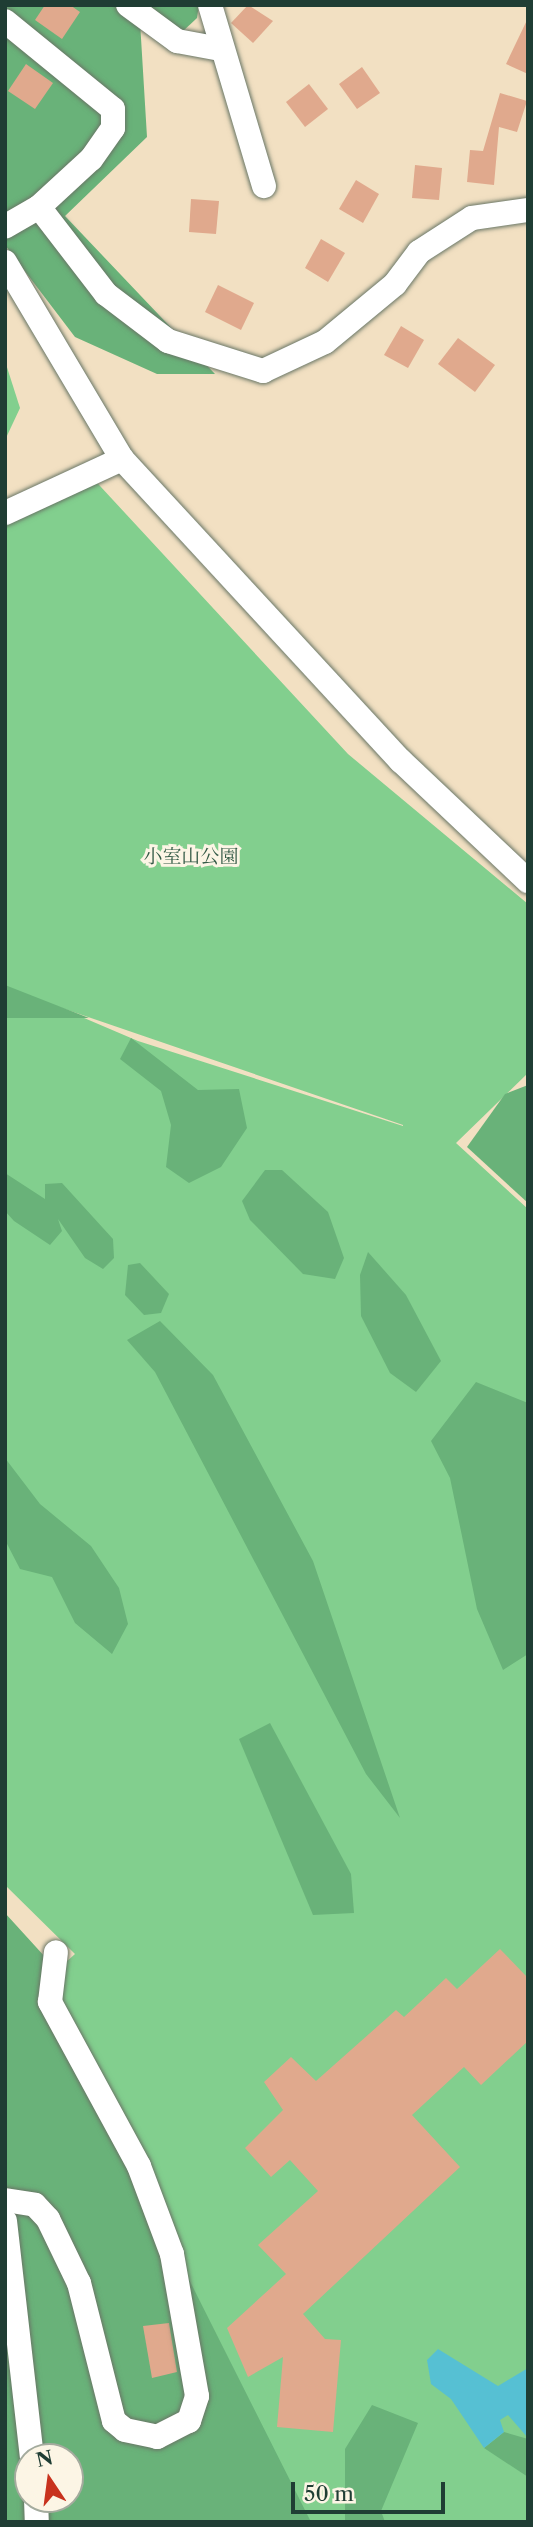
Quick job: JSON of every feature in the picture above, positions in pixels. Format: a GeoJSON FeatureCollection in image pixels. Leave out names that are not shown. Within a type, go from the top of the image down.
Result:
{"type":"FeatureCollection","features":[{"type":"Feature","properties":{"kind":"street"},"geometry":{"type":"LineString","coordinates":[[128,5],[177,41],[220,49]]}},
{"type":"Feature","properties":{"kind":"street"},"geometry":{"type":"LineString","coordinates":[[210,5],[220,49],[264,186]]}},
{"type":"Feature","properties":{"kind":"street"},"geometry":{"type":"LineString","coordinates":[[5,21],[113,109],[113,128],[91,159],[39,207],[5,227]]}},
{"type":"Feature","properties":{"kind":"street"},"geometry":{"type":"LineString","coordinates":[[39,207],[106,294],[168,341],[263,370],[325,342],[395,284],[419,251],[472,218],[528,210]]}},
{"type":"Feature","properties":{"kind":"street"},"geometry":{"type":"LineString","coordinates":[[5,262],[122,459],[401,761],[528,881]]}},
{"type":"Feature","properties":{"kind":"street"},"geometry":{"type":"LineString","coordinates":[[5,513],[122,459]]}},
{"type":"Feature","properties":{"kind":"street"},"geometry":{"type":"LineString","coordinates":[[5,2200],[35,2205],[48,2219],[79,2283],[114,2421],[125,2430],[158,2437],[189,2421],[197,2396],[172,2254],[139,2166],[50,2002],[56,1952]]}},
{"type":"Feature","properties":{"kind":"street"},"geometry":{"type":"LineString","coordinates":[[5,2221],[30,2443]]}},
{"type":"Feature","properties":{"kind":"green space"},"geometry":{"type":"Polygon","coordinates":[[[5,5],[139,5],[147,137],[65,216],[215,374],[157,374],[75,337],[5,245],[5,5]]]}},
{"type":"Feature","properties":{"kind":"green space"},"geometry":{"type":"Polygon","coordinates":[[[146,5],[199,5],[197,18],[181,33],[146,5]]]}},
{"type":"Feature","properties":{"kind":"green space"},"geometry":{"type":"Polygon","coordinates":[[[5,361],[20,408],[5,440],[5,361]]]}},
{"type":"Feature","properties":{"kind":"green space","name":"小室山公園"},"geometry":{"type":"Polygon","coordinates":[[[88,473],[348,754],[528,904],[528,1073],[456,1143],[528,1209],[528,2522],[269,2522],[44,1982],[75,1954],[5,1885],[5,513],[88,473]],[[56,1006],[138,1041],[403,1125],[56,1006]]]}},
{"type":"Feature","properties":{"kind":"green space"},"geometry":{"type":"Polygon","coordinates":[[[5,985],[89,1018],[5,1018],[5,985]]]}},
{"type":"Feature","properties":{"kind":"green space"},"geometry":{"type":"Polygon","coordinates":[[[131,1038],[198,1090],[239,1089],[247,1128],[221,1167],[189,1183],[166,1167],[171,1125],[161,1091],[120,1059],[131,1038]]]}},
{"type":"Feature","properties":{"kind":"green space"},"geometry":{"type":"Polygon","coordinates":[[[528,1085],[528,1203],[467,1147],[505,1094],[528,1085]]]}},
{"type":"Feature","properties":{"kind":"green space"},"geometry":{"type":"Polygon","coordinates":[[[265,1170],[282,1170],[328,1212],[344,1258],[335,1279],[303,1274],[250,1220],[242,1201],[265,1170]]]}},
{"type":"Feature","properties":{"kind":"green space"},"geometry":{"type":"Polygon","coordinates":[[[5,1173],[45,1199],[45,1184],[62,1183],[113,1239],[114,1258],[103,1269],[85,1258],[58,1219],[62,1231],[50,1245],[14,1221],[5,1211],[5,1173]]]}},
{"type":"Feature","properties":{"kind":"green space"},"geometry":{"type":"Polygon","coordinates":[[[368,1252],[406,1295],[441,1361],[416,1392],[390,1373],[361,1316],[360,1275],[368,1252]]]}},
{"type":"Feature","properties":{"kind":"green space"},"geometry":{"type":"Polygon","coordinates":[[[140,1263],[169,1294],[161,1313],[144,1315],[125,1295],[128,1265],[140,1263]]]}},
{"type":"Feature","properties":{"kind":"green space"},"geometry":{"type":"Polygon","coordinates":[[[160,1321],[213,1375],[313,1561],[400,1818],[366,1774],[155,1372],[127,1340],[160,1321]]]}},
{"type":"Feature","properties":{"kind":"green space"},"geometry":{"type":"Polygon","coordinates":[[[476,1382],[528,1403],[528,1654],[503,1670],[477,1609],[450,1478],[431,1441],[476,1382]]]}},
{"type":"Feature","properties":{"kind":"green space"},"geometry":{"type":"Polygon","coordinates":[[[5,1458],[40,1504],[91,1546],[119,1588],[128,1624],[112,1654],[75,1623],[52,1577],[20,1569],[5,1540],[5,1458]]]}},
{"type":"Feature","properties":{"kind":"green space"},"geometry":{"type":"Polygon","coordinates":[[[270,1723],[351,1874],[354,1913],[313,1915],[239,1739],[270,1723]]]}},
{"type":"Feature","properties":{"kind":"green space"},"geometry":{"type":"Polygon","coordinates":[[[5,1913],[46,1958],[41,2006],[138,2178],[311,2522],[5,2522],[5,1913]]]}},
{"type":"Feature","properties":{"kind":"green space"},"geometry":{"type":"Polygon","coordinates":[[[372,2405],[418,2423],[381,2511],[385,2522],[345,2522],[345,2449],[372,2405]]]}},
{"type":"Feature","properties":{"kind":"green space"},"geometry":{"type":"Polygon","coordinates":[[[504,2432],[528,2439],[528,2477],[484,2448],[504,2432]]]}},
{"type":"Feature","properties":{"kind":"water"},"geometry":{"type":"Polygon","coordinates":[[[438,2349],[498,2386],[528,2368],[528,2438],[508,2415],[500,2420],[504,2432],[484,2448],[451,2399],[431,2384],[427,2360],[438,2349]]]}},
{"type":"Feature","properties":{"kind":"building"},"geometry":{"type":"Polygon","coordinates":[[[45,5],[70,5],[80,12],[62,39],[35,20],[45,5]]]}},
{"type":"Feature","properties":{"kind":"building"},"geometry":{"type":"Polygon","coordinates":[[[248,5],[273,21],[253,43],[231,23],[248,5]]]}},
{"type":"Feature","properties":{"kind":"building"},"geometry":{"type":"Polygon","coordinates":[[[528,18],[528,74],[506,64],[528,18]]]}},
{"type":"Feature","properties":{"kind":"building"},"geometry":{"type":"Polygon","coordinates":[[[26,64],[53,83],[35,109],[8,91],[26,64]]]}},
{"type":"Feature","properties":{"kind":"building"},"geometry":{"type":"Polygon","coordinates":[[[362,67],[380,93],[357,109],[339,84],[362,67]]]}},
{"type":"Feature","properties":{"kind":"building"},"geometry":{"type":"Polygon","coordinates":[[[309,84],[328,109],[305,127],[286,102],[309,84]]]}},
{"type":"Feature","properties":{"kind":"building"},"geometry":{"type":"Polygon","coordinates":[[[500,93],[527,101],[517,132],[499,127],[494,185],[467,182],[470,150],[483,151],[500,93]]]}},
{"type":"Feature","properties":{"kind":"building"},"geometry":{"type":"Polygon","coordinates":[[[415,165],[442,168],[439,200],[412,198],[415,165]]]}},
{"type":"Feature","properties":{"kind":"building"},"geometry":{"type":"Polygon","coordinates":[[[356,180],[379,194],[363,223],[339,209],[356,180]]]}},
{"type":"Feature","properties":{"kind":"building"},"geometry":{"type":"Polygon","coordinates":[[[191,199],[219,201],[216,234],[189,232],[191,199]]]}},
{"type":"Feature","properties":{"kind":"building"},"geometry":{"type":"Polygon","coordinates":[[[321,239],[345,253],[328,282],[305,268],[321,239]]]}},
{"type":"Feature","properties":{"kind":"building"},"geometry":{"type":"Polygon","coordinates":[[[218,285],[254,303],[241,330],[205,312],[218,285]]]}},
{"type":"Feature","properties":{"kind":"building"},"geometry":{"type":"Polygon","coordinates":[[[401,326],[424,340],[408,368],[384,355],[401,326]]]}},
{"type":"Feature","properties":{"kind":"building"},"geometry":{"type":"Polygon","coordinates":[[[458,338],[495,365],[475,392],[438,364],[458,338]]]}},
{"type":"Feature","properties":{"kind":"building"},"geometry":{"type":"Polygon","coordinates":[[[500,1949],[528,1978],[528,2041],[481,2085],[464,2067],[412,2115],[460,2167],[303,2314],[325,2339],[341,2340],[333,2432],[277,2427],[283,2357],[248,2377],[227,2328],[286,2274],[258,2245],[318,2191],[290,2160],[271,2177],[245,2148],[283,2110],[264,2082],[291,2057],[316,2081],[396,2010],[404,2017],[446,1978],[457,1989],[500,1949]]]}},
{"type":"Feature","properties":{"kind":"building"},"geometry":{"type":"Polygon","coordinates":[[[169,2323],[177,2372],[152,2378],[143,2326],[169,2323]]]}}]}
